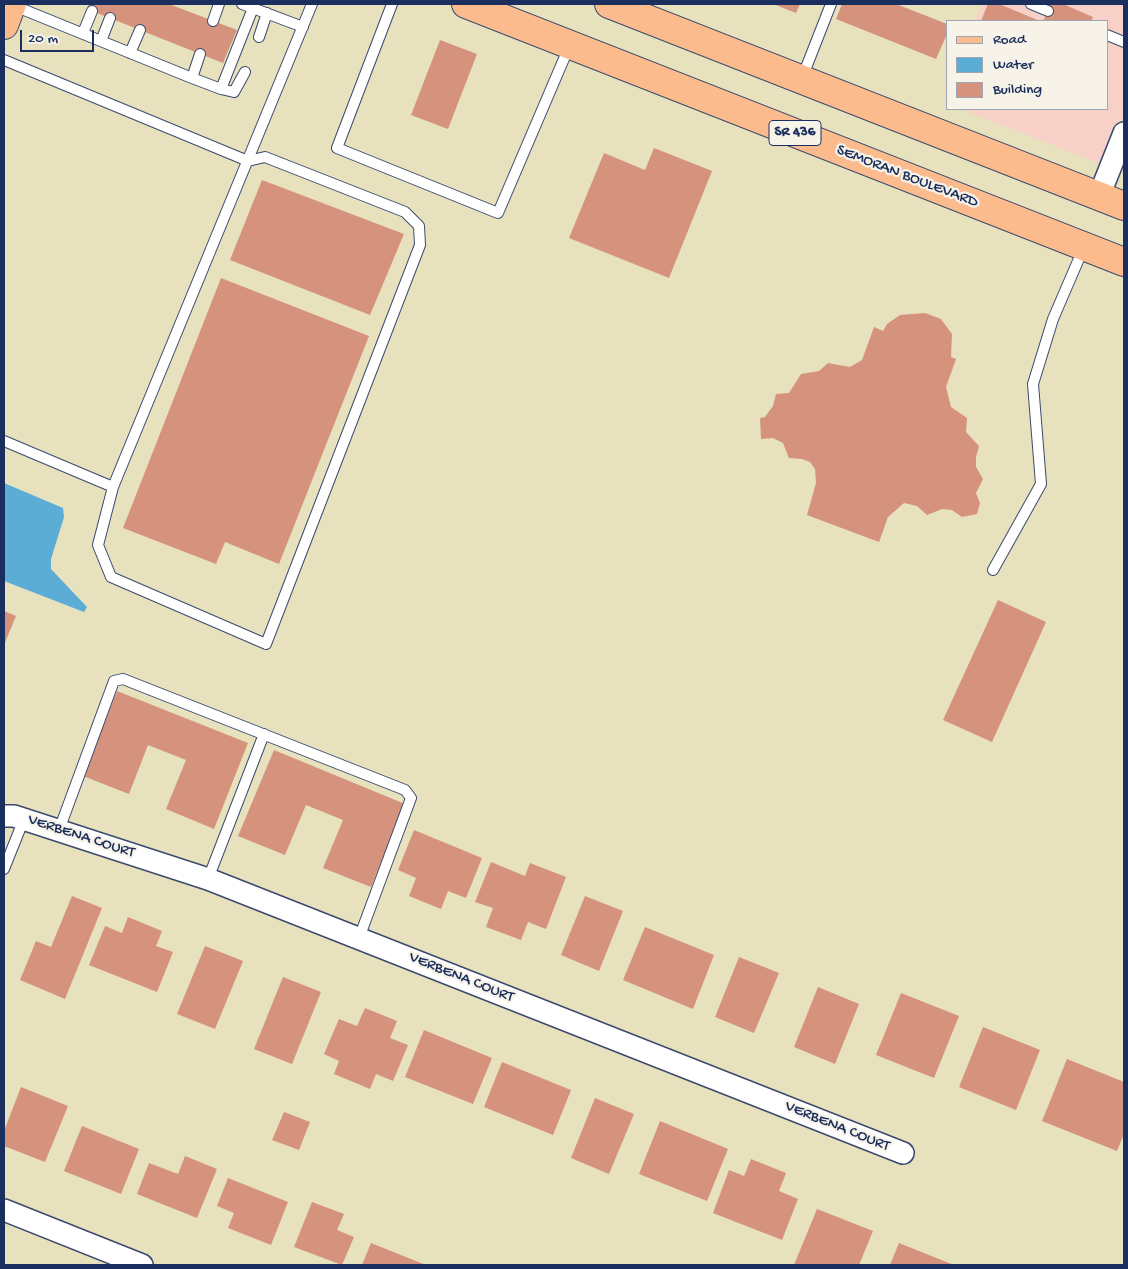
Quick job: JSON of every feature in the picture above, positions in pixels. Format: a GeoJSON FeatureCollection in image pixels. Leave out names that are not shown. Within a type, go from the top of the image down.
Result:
{"type":"FeatureCollection","features":[{"type":"Feature","properties":{"kind":"main road","name":"SEMORAN BOULEVARD"},"geometry":{"type":"LineString","coordinates":[[466,4],[1124,262]]}},
{"type":"Feature","properties":{"kind":"main road"},"geometry":{"type":"LineString","coordinates":[[611,4],[1124,206]]}},
{"type":"Feature","properties":{"kind":"street"},"geometry":{"type":"LineString","coordinates":[[1099,196],[1124,133]]}},
{"type":"Feature","properties":{"kind":"street","name":"VERBENA COURT"},"geometry":{"type":"LineString","coordinates":[[11,814],[208,879],[903,1153]]}},
{"type":"Feature","properties":{"kind":"street"},"geometry":{"type":"LineString","coordinates":[[4,1210],[142,1265]]}},
{"type":"Feature","properties":{"kind":"lane"},"geometry":{"type":"LineString","coordinates":[[213,21],[219,4]]}},
{"type":"Feature","properties":{"kind":"lane"},"geometry":{"type":"LineString","coordinates":[[242,4],[303,27]]}},
{"type":"Feature","properties":{"kind":"lane"},"geometry":{"type":"LineString","coordinates":[[4,60],[248,161],[265,157],[405,212],[419,226],[420,245],[266,644],[110,577],[98,545],[113,487],[248,161],[312,4]]}},
{"type":"Feature","properties":{"kind":"lane"},"geometry":{"type":"LineString","coordinates":[[392,4],[337,148],[498,213],[570,44]]}},
{"type":"Feature","properties":{"kind":"lane"},"geometry":{"type":"LineString","coordinates":[[801,79],[831,4]]}},
{"type":"Feature","properties":{"kind":"lane"},"geometry":{"type":"LineString","coordinates":[[1031,4],[1048,11]]}},
{"type":"Feature","properties":{"kind":"lane"},"geometry":{"type":"LineString","coordinates":[[221,89],[254,8]]}},
{"type":"Feature","properties":{"kind":"lane"},"geometry":{"type":"LineString","coordinates":[[9,11],[83,33],[221,89],[234,92],[245,72]]}},
{"type":"Feature","properties":{"kind":"lane"},"geometry":{"type":"LineString","coordinates":[[83,33],[92,11]]}},
{"type":"Feature","properties":{"kind":"lane"},"geometry":{"type":"LineString","coordinates":[[259,36],[267,13]]}},
{"type":"Feature","properties":{"kind":"lane"},"geometry":{"type":"LineString","coordinates":[[100,41],[110,18]]}},
{"type":"Feature","properties":{"kind":"lane"},"geometry":{"type":"LineString","coordinates":[[130,53],[140,30]]}},
{"type":"Feature","properties":{"kind":"lane"},"geometry":{"type":"LineString","coordinates":[[1108,35],[1124,42]]}},
{"type":"Feature","properties":{"kind":"lane"},"geometry":{"type":"LineString","coordinates":[[192,78],[200,54]]}},
{"type":"Feature","properties":{"kind":"lane"},"geometry":{"type":"LineString","coordinates":[[993,570],[1041,484],[1033,384],[1053,319],[1084,246]]}},
{"type":"Feature","properties":{"kind":"lane"},"geometry":{"type":"LineString","coordinates":[[4,442],[113,487]]}},
{"type":"Feature","properties":{"kind":"lane"},"geometry":{"type":"LineString","coordinates":[[59,830],[114,682],[123,679],[405,790],[412,798],[359,938]]}},
{"type":"Feature","properties":{"kind":"lane"},"geometry":{"type":"LineString","coordinates":[[208,879],[264,734]]}},
{"type":"Feature","properties":{"kind":"lane"},"geometry":{"type":"LineString","coordinates":[[4,869],[11,814]]}},
{"type":"Feature","properties":{"kind":"shaded area"},"geometry":{"type":"Polygon","coordinates":[[[982,4],[1124,4],[1124,173],[964,110],[1108,110],[1108,20],[975,20],[982,4]]]}},
{"type":"Feature","properties":{"kind":"water"},"geometry":{"type":"Polygon","coordinates":[[[4,483],[63,508],[64,517],[51,559],[51,569],[87,607],[84,612],[4,581],[4,483]]]}},
{"type":"Feature","properties":{"kind":"building"},"geometry":{"type":"Polygon","coordinates":[[[89,4],[169,4],[237,30],[223,63],[87,9],[89,4]]]}},
{"type":"Feature","properties":{"kind":"building"},"geometry":{"type":"Polygon","coordinates":[[[773,4],[800,4],[796,13],[773,4]]]}},
{"type":"Feature","properties":{"kind":"building"},"geometry":{"type":"Polygon","coordinates":[[[842,4],[896,4],[946,24],[946,36],[936,59],[836,19],[842,4]]]}},
{"type":"Feature","properties":{"kind":"building"},"geometry":{"type":"Polygon","coordinates":[[[988,4],[999,4],[1038,20],[981,20],[988,4]]]}},
{"type":"Feature","properties":{"kind":"building"},"geometry":{"type":"Polygon","coordinates":[[[1051,4],[1063,4],[1093,17],[1092,20],[1043,20],[1051,4]]]}},
{"type":"Feature","properties":{"kind":"building"},"geometry":{"type":"Polygon","coordinates":[[[440,40],[477,54],[448,129],[411,115],[440,40]]]}},
{"type":"Feature","properties":{"kind":"building"},"geometry":{"type":"Polygon","coordinates":[[[654,148],[712,171],[669,278],[569,238],[604,153],[645,170],[654,148]]]}},
{"type":"Feature","properties":{"kind":"building"},"geometry":{"type":"Polygon","coordinates":[[[262,180],[404,234],[370,315],[230,260],[262,180]]]}},
{"type":"Feature","properties":{"kind":"building"},"geometry":{"type":"Polygon","coordinates":[[[221,278],[369,336],[279,564],[225,542],[216,564],[123,528],[221,278]]]}},
{"type":"Feature","properties":{"kind":"building"},"geometry":{"type":"Polygon","coordinates":[[[925,313],[941,319],[952,334],[951,357],[956,359],[946,387],[951,407],[967,418],[966,432],[979,446],[976,467],[983,479],[976,493],[980,503],[977,514],[962,517],[952,510],[942,509],[927,515],[917,506],[904,503],[888,517],[879,542],[807,515],[816,483],[815,469],[810,462],[789,458],[783,443],[773,438],[761,439],[760,418],[765,417],[773,406],[776,394],[789,393],[801,374],[819,371],[828,363],[850,367],[862,360],[874,327],[883,331],[887,324],[900,315],[925,313]]]}},
{"type":"Feature","properties":{"kind":"building"},"geometry":{"type":"Polygon","coordinates":[[[998,600],[1046,622],[992,742],[943,720],[998,600]]]}},
{"type":"Feature","properties":{"kind":"building"},"geometry":{"type":"Polygon","coordinates":[[[4,611],[16,616],[4,645],[4,611]]]}},
{"type":"Feature","properties":{"kind":"building"},"geometry":{"type":"Polygon","coordinates":[[[117,691],[248,743],[214,829],[166,809],[186,760],[148,745],[129,794],[83,776],[117,691]]]}},
{"type":"Feature","properties":{"kind":"building"},"geometry":{"type":"Polygon","coordinates":[[[274,750],[405,804],[371,887],[323,868],[343,820],[306,805],[285,855],[238,836],[274,750]]]}},
{"type":"Feature","properties":{"kind":"building"},"geometry":{"type":"Polygon","coordinates":[[[414,830],[482,858],[466,898],[448,891],[441,909],[409,896],[416,878],[398,870],[414,830]]]}},
{"type":"Feature","properties":{"kind":"building"},"geometry":{"type":"Polygon","coordinates":[[[491,862],[525,876],[530,863],[566,877],[546,929],[528,922],[521,940],[486,927],[493,908],[475,902],[491,862]]]}},
{"type":"Feature","properties":{"kind":"building"},"geometry":{"type":"Polygon","coordinates":[[[72,896],[102,908],[65,999],[20,980],[36,941],[51,947],[72,896]]]}},
{"type":"Feature","properties":{"kind":"building"},"geometry":{"type":"Polygon","coordinates":[[[585,896],[623,911],[599,971],[561,955],[585,896]]]}},
{"type":"Feature","properties":{"kind":"building"},"geometry":{"type":"Polygon","coordinates":[[[128,917],[162,931],[156,946],[173,952],[157,992],[89,965],[105,926],[122,933],[128,917]]]}},
{"type":"Feature","properties":{"kind":"building"},"geometry":{"type":"Polygon","coordinates":[[[645,927],[714,955],[693,1009],[623,980],[645,927]]]}},
{"type":"Feature","properties":{"kind":"building"},"geometry":{"type":"Polygon","coordinates":[[[205,946],[243,961],[215,1029],[177,1014],[205,946]]]}},
{"type":"Feature","properties":{"kind":"building"},"geometry":{"type":"Polygon","coordinates":[[[739,957],[779,973],[754,1033],[715,1017],[739,957]]]}},
{"type":"Feature","properties":{"kind":"building"},"geometry":{"type":"Polygon","coordinates":[[[283,977],[321,992],[292,1064],[254,1049],[283,977]]]}},
{"type":"Feature","properties":{"kind":"building"},"geometry":{"type":"Polygon","coordinates":[[[818,987],[859,1004],[835,1064],[794,1047],[818,987]]]}},
{"type":"Feature","properties":{"kind":"building"},"geometry":{"type":"Polygon","coordinates":[[[901,993],[959,1016],[934,1078],[876,1055],[901,993]]]}},
{"type":"Feature","properties":{"kind":"building"},"geometry":{"type":"Polygon","coordinates":[[[365,1008],[397,1021],[390,1038],[408,1045],[393,1081],[376,1074],[370,1089],[334,1074],[339,1061],[324,1054],[339,1019],[357,1026],[365,1008]]]}},
{"type":"Feature","properties":{"kind":"building"},"geometry":{"type":"Polygon","coordinates":[[[983,1027],[1040,1050],[1016,1110],[959,1087],[983,1027]]]}},
{"type":"Feature","properties":{"kind":"building"},"geometry":{"type":"Polygon","coordinates":[[[424,1030],[492,1058],[473,1104],[405,1077],[424,1030]]]}},
{"type":"Feature","properties":{"kind":"building"},"geometry":{"type":"Polygon","coordinates":[[[1067,1059],[1124,1082],[1124,1134],[1117,1151],[1042,1121],[1067,1059]]]}},
{"type":"Feature","properties":{"kind":"building"},"geometry":{"type":"Polygon","coordinates":[[[502,1062],[571,1090],[553,1135],[484,1107],[502,1062]]]}},
{"type":"Feature","properties":{"kind":"building"},"geometry":{"type":"Polygon","coordinates":[[[21,1087],[68,1106],[45,1162],[4,1146],[4,1131],[21,1087]]]}},
{"type":"Feature","properties":{"kind":"building"},"geometry":{"type":"Polygon","coordinates":[[[595,1098],[634,1114],[609,1174],[571,1158],[595,1098]]]}},
{"type":"Feature","properties":{"kind":"building"},"geometry":{"type":"Polygon","coordinates":[[[284,1112],[310,1122],[299,1150],[272,1140],[284,1112]]]}},
{"type":"Feature","properties":{"kind":"building"},"geometry":{"type":"Polygon","coordinates":[[[660,1121],[728,1149],[707,1201],[639,1174],[660,1121]]]}},
{"type":"Feature","properties":{"kind":"building"},"geometry":{"type":"Polygon","coordinates":[[[82,1126],[139,1149],[121,1194],[64,1171],[82,1126]]]}},
{"type":"Feature","properties":{"kind":"building"},"geometry":{"type":"Polygon","coordinates":[[[185,1156],[217,1169],[197,1218],[137,1194],[149,1163],[178,1174],[185,1156]]]}},
{"type":"Feature","properties":{"kind":"building"},"geometry":{"type":"Polygon","coordinates":[[[751,1159],[786,1173],[779,1191],[798,1199],[782,1240],[713,1213],[729,1170],[744,1176],[751,1159]]]}},
{"type":"Feature","properties":{"kind":"building"},"geometry":{"type":"Polygon","coordinates":[[[228,1178],[288,1202],[271,1245],[228,1228],[234,1213],[217,1206],[228,1178]]]}},
{"type":"Feature","properties":{"kind":"building"},"geometry":{"type":"Polygon","coordinates":[[[312,1202],[344,1214],[337,1230],[354,1237],[342,1265],[294,1247],[312,1202]]]}},
{"type":"Feature","properties":{"kind":"building"},"geometry":{"type":"Polygon","coordinates":[[[817,1209],[873,1231],[859,1265],[794,1265],[817,1209]]]}},
{"type":"Feature","properties":{"kind":"building"},"geometry":{"type":"Polygon","coordinates":[[[371,1243],[426,1265],[362,1265],[371,1243]]]}},
{"type":"Feature","properties":{"kind":"building"},"geometry":{"type":"Polygon","coordinates":[[[899,1243],[954,1265],[890,1265],[899,1243]]]}}]}
